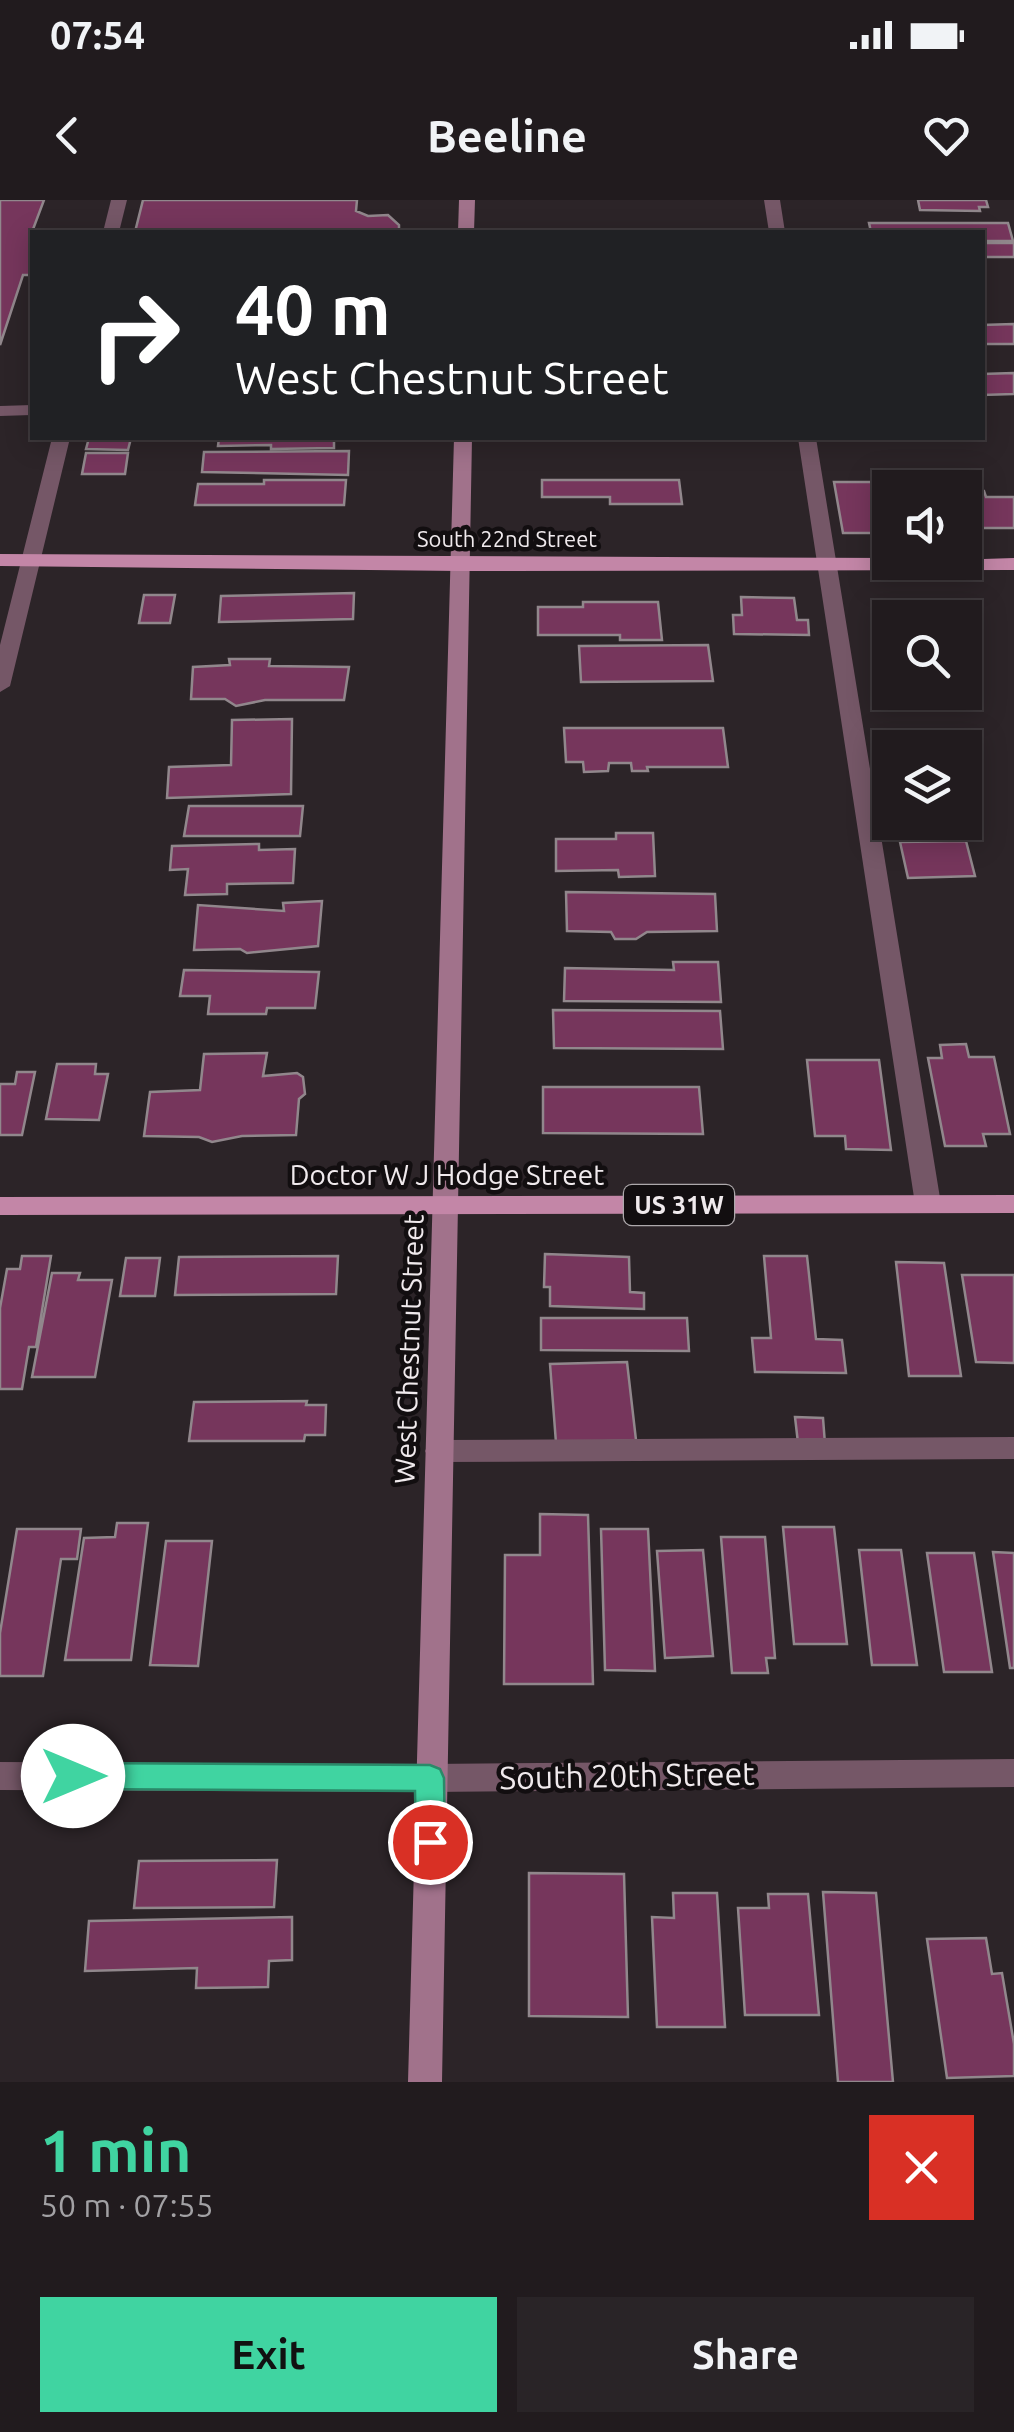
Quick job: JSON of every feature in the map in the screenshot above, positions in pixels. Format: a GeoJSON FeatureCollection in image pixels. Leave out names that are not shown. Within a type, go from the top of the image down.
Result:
{"type":"FeatureCollection","features":[{"type":"Feature","properties":{"kind":"main road"},"geometry":{"type":"LineString","coordinates":[[466,230],[467,200]]}},
{"type":"Feature","properties":{"kind":"main road","name":"West Chestnut Street"},"geometry":{"type":"LineString","coordinates":[[425,2082],[462,440]]}},
{"type":"Feature","properties":{"kind":"main road","name":"South 22nd Street"},"geometry":{"type":"LineString","coordinates":[[0,560],[460,565],[1014,564]]}},
{"type":"Feature","properties":{"kind":"main road","name":"Doctor W J Hodge Street"},"geometry":{"type":"LineString","coordinates":[[0,1206],[1014,1204]]}},
{"type":"Feature","properties":{"kind":"street"},"geometry":{"type":"LineString","coordinates":[[112,230],[119,200]]}},
{"type":"Feature","properties":{"kind":"street"},"geometry":{"type":"LineString","coordinates":[[772,200],[776,230]]}},
{"type":"Feature","properties":{"kind":"street"},"geometry":{"type":"LineString","coordinates":[[0,411],[30,410]]}},
{"type":"Feature","properties":{"kind":"street"},"geometry":{"type":"LineString","coordinates":[[0,686],[60,440]]}},
{"type":"Feature","properties":{"kind":"street"},"geometry":{"type":"LineString","coordinates":[[808,440],[928,1204]]}},
{"type":"Feature","properties":{"kind":"street"},"geometry":{"type":"LineString","coordinates":[[439,1451],[1014,1448]]}},
{"type":"Feature","properties":{"kind":"street","name":"South 20th Street"},"geometry":{"type":"LineString","coordinates":[[0,1776],[1013,1780]]}},
{"type":"Feature","properties":{"kind":"building"},"geometry":{"type":"Polygon","coordinates":[[[0,200],[44,200],[30,230],[30,275],[23,275],[0,345],[0,200]]]}},
{"type":"Feature","properties":{"kind":"building"},"geometry":{"type":"Polygon","coordinates":[[[143,200],[357,200],[356,211],[368,216],[388,215],[399,225],[399,230],[136,230],[143,200]]]}},
{"type":"Feature","properties":{"kind":"building"},"geometry":{"type":"Polygon","coordinates":[[[918,200],[986,200],[988,207],[979,207],[980,211],[920,210],[918,200]]]}},
{"type":"Feature","properties":{"kind":"building"},"geometry":{"type":"Polygon","coordinates":[[[869,223],[1008,223],[1013,241],[985,241],[985,230],[871,230],[869,223]]]}},
{"type":"Feature","properties":{"kind":"building"},"geometry":{"type":"Polygon","coordinates":[[[985,243],[1014,243],[1014,257],[985,257],[985,243]]]}},
{"type":"Feature","properties":{"kind":"building"},"geometry":{"type":"Polygon","coordinates":[[[1014,324],[1014,344],[985,344],[985,325],[1014,324]]]}},
{"type":"Feature","properties":{"kind":"building"},"geometry":{"type":"Polygon","coordinates":[[[1014,373],[1014,394],[985,395],[985,374],[1014,373]]]}},
{"type":"Feature","properties":{"kind":"building"},"geometry":{"type":"Polygon","coordinates":[[[88,440],[130,440],[128,450],[86,449],[88,440]]]}},
{"type":"Feature","properties":{"kind":"building"},"geometry":{"type":"Polygon","coordinates":[[[219,440],[334,440],[334,448],[218,446],[219,440]]]}},
{"type":"Feature","properties":{"kind":"building"},"geometry":{"type":"Polygon","coordinates":[[[349,451],[348,475],[202,472],[204,452],[349,451]]]}},
{"type":"Feature","properties":{"kind":"building"},"geometry":{"type":"Polygon","coordinates":[[[86,453],[128,453],[125,474],[82,474],[86,453]]]}},
{"type":"Feature","properties":{"kind":"building"},"geometry":{"type":"Polygon","coordinates":[[[264,480],[346,480],[344,505],[195,505],[198,484],[264,484],[264,480]]]}},
{"type":"Feature","properties":{"kind":"building"},"geometry":{"type":"Polygon","coordinates":[[[542,480],[679,480],[682,504],[610,504],[610,497],[542,497],[542,480]]]}},
{"type":"Feature","properties":{"kind":"building"},"geometry":{"type":"Polygon","coordinates":[[[834,482],[872,482],[872,533],[843,533],[834,482]]]}},
{"type":"Feature","properties":{"kind":"building"},"geometry":{"type":"Polygon","coordinates":[[[982,491],[986,497],[1014,497],[1014,528],[982,528],[982,491]]]}},
{"type":"Feature","properties":{"kind":"building"},"geometry":{"type":"Polygon","coordinates":[[[354,593],[353,619],[219,622],[221,596],[354,593]]]}},
{"type":"Feature","properties":{"kind":"building"},"geometry":{"type":"Polygon","coordinates":[[[144,595],[175,595],[170,623],[139,623],[144,595]]]}},
{"type":"Feature","properties":{"kind":"building"},"geometry":{"type":"Polygon","coordinates":[[[741,597],[794,598],[797,620],[808,620],[809,635],[734,634],[733,615],[742,615],[741,597]]]}},
{"type":"Feature","properties":{"kind":"building"},"geometry":{"type":"Polygon","coordinates":[[[583,602],[658,602],[662,640],[620,640],[620,635],[538,635],[538,607],[583,607],[583,602]]]}},
{"type":"Feature","properties":{"kind":"building"},"geometry":{"type":"Polygon","coordinates":[[[708,645],[713,681],[581,682],[579,646],[708,645]]]}},
{"type":"Feature","properties":{"kind":"building"},"geometry":{"type":"Polygon","coordinates":[[[229,659],[270,659],[269,666],[349,667],[344,700],[265,700],[236,706],[225,699],[191,699],[193,667],[230,665],[229,659]]]}},
{"type":"Feature","properties":{"kind":"building"},"geometry":{"type":"Polygon","coordinates":[[[292,719],[291,794],[167,798],[169,767],[231,765],[232,720],[292,719]]]}},
{"type":"Feature","properties":{"kind":"building"},"geometry":{"type":"Polygon","coordinates":[[[564,728],[723,728],[728,767],[647,767],[648,771],[632,771],[631,763],[609,763],[608,771],[584,772],[583,762],[566,762],[564,728]]]}},
{"type":"Feature","properties":{"kind":"building"},"geometry":{"type":"Polygon","coordinates":[[[189,806],[303,806],[300,836],[184,836],[189,806]]]}},
{"type":"Feature","properties":{"kind":"building"},"geometry":{"type":"Polygon","coordinates":[[[616,833],[653,833],[655,876],[619,877],[618,870],[556,871],[556,839],[616,839],[616,833]]]}},
{"type":"Feature","properties":{"kind":"building"},"geometry":{"type":"Polygon","coordinates":[[[966,841],[975,876],[908,878],[900,842],[966,841]]]}},
{"type":"Feature","properties":{"kind":"building"},"geometry":{"type":"Polygon","coordinates":[[[259,844],[259,850],[295,849],[293,883],[227,884],[227,894],[185,895],[188,869],[170,870],[172,846],[259,844]]]}},
{"type":"Feature","properties":{"kind":"building"},"geometry":{"type":"Polygon","coordinates":[[[566,892],[715,894],[717,931],[647,932],[636,939],[615,939],[611,932],[567,931],[566,892]]]}},
{"type":"Feature","properties":{"kind":"building"},"geometry":{"type":"Polygon","coordinates":[[[322,901],[318,946],[247,953],[240,949],[194,950],[198,905],[284,911],[283,903],[322,901]]]}},
{"type":"Feature","properties":{"kind":"building"},"geometry":{"type":"Polygon","coordinates":[[[673,962],[718,962],[721,1002],[564,1001],[565,968],[674,970],[673,962]]]}},
{"type":"Feature","properties":{"kind":"building"},"geometry":{"type":"Polygon","coordinates":[[[184,970],[319,972],[315,1008],[267,1008],[266,1014],[208,1014],[210,996],[180,996],[184,970]]]}},
{"type":"Feature","properties":{"kind":"building"},"geometry":{"type":"Polygon","coordinates":[[[553,1010],[720,1011],[723,1049],[554,1048],[553,1010]]]}},
{"type":"Feature","properties":{"kind":"building"},"geometry":{"type":"Polygon","coordinates":[[[966,1044],[969,1057],[994,1057],[1010,1134],[983,1134],[986,1146],[945,1146],[928,1058],[942,1058],[940,1045],[966,1044]]]}},
{"type":"Feature","properties":{"kind":"building"},"geometry":{"type":"Polygon","coordinates":[[[267,1053],[263,1076],[297,1073],[303,1077],[305,1094],[299,1099],[296,1135],[242,1136],[212,1142],[199,1137],[144,1136],[150,1092],[200,1090],[204,1054],[267,1053]]]}},
{"type":"Feature","properties":{"kind":"building"},"geometry":{"type":"Polygon","coordinates":[[[807,1060],[879,1060],[891,1150],[846,1149],[845,1136],[815,1136],[807,1060]]]}},
{"type":"Feature","properties":{"kind":"building"},"geometry":{"type":"Polygon","coordinates":[[[57,1064],[96,1064],[95,1074],[108,1074],[99,1120],[46,1119],[57,1064]]]}},
{"type":"Feature","properties":{"kind":"building"},"geometry":{"type":"Polygon","coordinates":[[[17,1072],[35,1072],[22,1135],[0,1135],[0,1084],[15,1084],[17,1072]]]}},
{"type":"Feature","properties":{"kind":"building"},"geometry":{"type":"Polygon","coordinates":[[[543,1087],[699,1087],[703,1134],[543,1133],[543,1087]]]}},
{"type":"Feature","properties":{"kind":"building"},"geometry":{"type":"Polygon","coordinates":[[[545,1254],[629,1257],[630,1292],[644,1293],[644,1309],[550,1306],[550,1287],[544,1287],[545,1254]]]}},
{"type":"Feature","properties":{"kind":"building"},"geometry":{"type":"Polygon","coordinates":[[[22,1256],[51,1256],[36,1347],[29,1347],[22,1389],[0,1389],[0,1308],[7,1269],[20,1269],[22,1256]]]}},
{"type":"Feature","properties":{"kind":"building"},"geometry":{"type":"Polygon","coordinates":[[[338,1256],[336,1294],[175,1295],[179,1257],[338,1256]]]}},
{"type":"Feature","properties":{"kind":"building"},"geometry":{"type":"Polygon","coordinates":[[[764,1256],[807,1256],[816,1339],[842,1340],[846,1373],[755,1372],[752,1338],[771,1338],[764,1256]]]}},
{"type":"Feature","properties":{"kind":"building"},"geometry":{"type":"Polygon","coordinates":[[[126,1258],[160,1258],[155,1296],[120,1296],[126,1258]]]}},
{"type":"Feature","properties":{"kind":"building"},"geometry":{"type":"Polygon","coordinates":[[[896,1262],[944,1263],[961,1376],[909,1376],[896,1262]]]}},
{"type":"Feature","properties":{"kind":"building"},"geometry":{"type":"Polygon","coordinates":[[[52,1273],[80,1273],[78,1280],[112,1280],[95,1377],[32,1377],[52,1273]]]}},
{"type":"Feature","properties":{"kind":"building"},"geometry":{"type":"Polygon","coordinates":[[[962,1275],[1014,1275],[1014,1363],[976,1362],[962,1275]]]}},
{"type":"Feature","properties":{"kind":"building"},"geometry":{"type":"Polygon","coordinates":[[[541,1318],[687,1318],[689,1351],[541,1350],[541,1318]]]}},
{"type":"Feature","properties":{"kind":"building"},"geometry":{"type":"Polygon","coordinates":[[[627,1362],[636,1440],[556,1443],[550,1364],[627,1362]]]}},
{"type":"Feature","properties":{"kind":"building"},"geometry":{"type":"Polygon","coordinates":[[[307,1401],[306,1405],[326,1405],[325,1435],[305,1435],[304,1441],[189,1441],[194,1402],[307,1401]]]}},
{"type":"Feature","properties":{"kind":"building"},"geometry":{"type":"Polygon","coordinates":[[[795,1417],[823,1418],[825,1444],[798,1443],[795,1417]]]}},
{"type":"Feature","properties":{"kind":"building"},"geometry":{"type":"Polygon","coordinates":[[[540,1514],[588,1515],[593,1684],[504,1684],[505,1555],[540,1555],[540,1514]]]}},
{"type":"Feature","properties":{"kind":"building"},"geometry":{"type":"Polygon","coordinates":[[[117,1523],[148,1523],[131,1660],[65,1660],[84,1538],[115,1537],[117,1523]]]}},
{"type":"Feature","properties":{"kind":"building"},"geometry":{"type":"Polygon","coordinates":[[[783,1527],[834,1527],[847,1644],[794,1644],[783,1527]]]}},
{"type":"Feature","properties":{"kind":"building"},"geometry":{"type":"Polygon","coordinates":[[[17,1529],[81,1529],[77,1559],[61,1559],[43,1676],[0,1676],[0,1633],[17,1529]]]}},
{"type":"Feature","properties":{"kind":"building"},"geometry":{"type":"Polygon","coordinates":[[[601,1529],[648,1529],[655,1671],[605,1670],[601,1529]]]}},
{"type":"Feature","properties":{"kind":"building"},"geometry":{"type":"Polygon","coordinates":[[[721,1537],[765,1537],[775,1658],[766,1658],[768,1673],[732,1673],[721,1537]]]}},
{"type":"Feature","properties":{"kind":"building"},"geometry":{"type":"Polygon","coordinates":[[[166,1541],[212,1541],[198,1666],[150,1665],[166,1541]]]}},
{"type":"Feature","properties":{"kind":"building"},"geometry":{"type":"Polygon","coordinates":[[[703,1550],[713,1656],[665,1658],[657,1551],[703,1550]]]}},
{"type":"Feature","properties":{"kind":"building"},"geometry":{"type":"Polygon","coordinates":[[[859,1550],[901,1550],[917,1665],[872,1665],[859,1550]]]}},
{"type":"Feature","properties":{"kind":"building"},"geometry":{"type":"Polygon","coordinates":[[[993,1552],[1014,1553],[1014,1668],[1010,1668],[993,1552]]]}},
{"type":"Feature","properties":{"kind":"building"},"geometry":{"type":"Polygon","coordinates":[[[927,1553],[974,1553],[992,1672],[944,1672],[927,1553]]]}},
{"type":"Feature","properties":{"kind":"building"},"geometry":{"type":"Polygon","coordinates":[[[277,1860],[274,1907],[134,1908],[139,1861],[277,1860]]]}},
{"type":"Feature","properties":{"kind":"building"},"geometry":{"type":"Polygon","coordinates":[[[529,1873],[624,1874],[628,2017],[529,2016],[529,1873]]]}},
{"type":"Feature","properties":{"kind":"building"},"geometry":{"type":"Polygon","coordinates":[[[823,1892],[876,1893],[893,2082],[838,2082],[823,1892]]]}},
{"type":"Feature","properties":{"kind":"building"},"geometry":{"type":"Polygon","coordinates":[[[673,1893],[717,1893],[725,2027],[657,2027],[652,1917],[674,1918],[673,1893]]]}},
{"type":"Feature","properties":{"kind":"building"},"geometry":{"type":"Polygon","coordinates":[[[768,1894],[808,1894],[819,2015],[745,2015],[738,1908],[769,1908],[768,1894]]]}},
{"type":"Feature","properties":{"kind":"building"},"geometry":{"type":"Polygon","coordinates":[[[292,1917],[292,1960],[269,1961],[268,1987],[196,1988],[197,1968],[85,1971],[89,1921],[292,1917]]]}},
{"type":"Feature","properties":{"kind":"building"},"geometry":{"type":"Polygon","coordinates":[[[986,1938],[992,1974],[1002,1973],[1014,2044],[1014,2076],[947,2078],[927,1939],[986,1938]]]}},
{"type":"Feature","properties":{"kind":"route"},"geometry":{"type":"LineString","coordinates":[[73,1776],[430,1778],[430,1842]]}}]}
